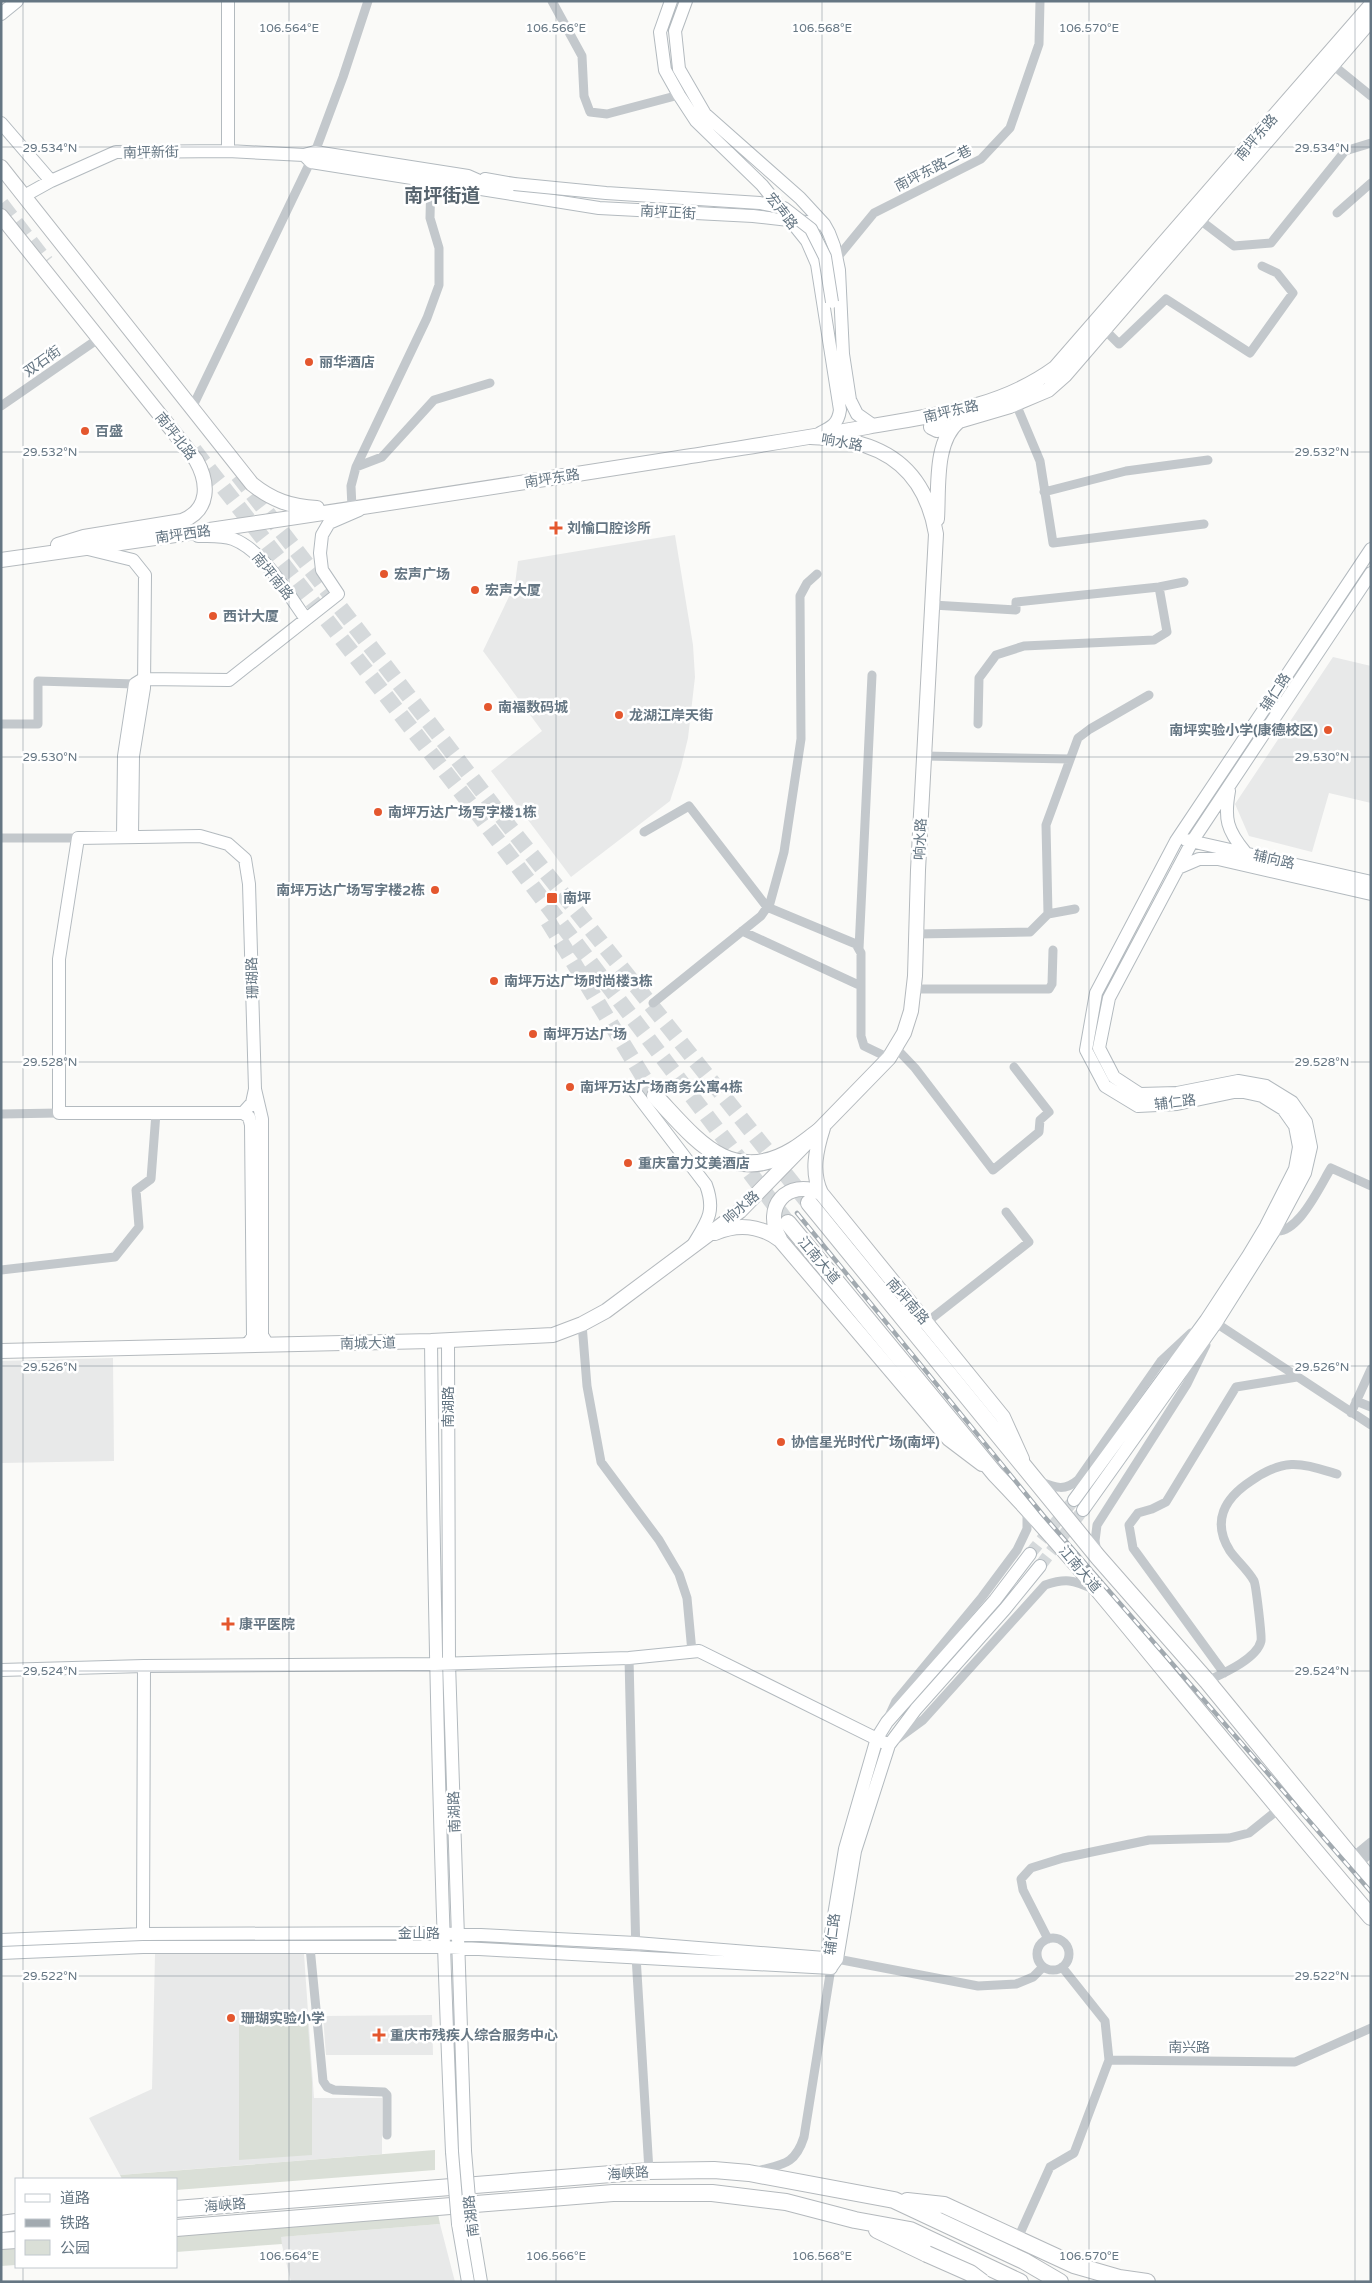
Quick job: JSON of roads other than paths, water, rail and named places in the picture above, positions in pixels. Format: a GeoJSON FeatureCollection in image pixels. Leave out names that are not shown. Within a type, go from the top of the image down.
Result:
{"type":"FeatureCollection","features":[{"type":"Feature","properties":{"kind":"highway"},"geometry":{"type":"LineString","coordinates":[[656,1096],[698,1142],[716,1155],[736,1162],[755,1163],[781,1156],[822,1128]]}},
{"type":"Feature","properties":{"kind":"highway","name":"江南大道"},"geometry":{"type":"LineString","coordinates":[[815,1198],[1098,1557],[1362,1862],[1371,1881]]}},
{"type":"Feature","properties":{"kind":"highway","name":"江南大道"},"geometry":{"type":"LineString","coordinates":[[788,1223],[995,1474],[1026,1506],[1100,1592],[1371,1917]]}},
{"type":"Feature","properties":{"kind":"highway","name":"海峡路"},"geometry":{"type":"LineString","coordinates":[[178,2209],[649,2171],[714,2170],[749,2173],[894,2200],[1024,2261],[1060,2282]]}},
{"type":"Feature","properties":{"kind":"highway","name":"海峡路"},"geometry":{"type":"LineString","coordinates":[[178,2228],[613,2193],[712,2193],[786,2202],[855,2220],[910,2230],[1020,2282]]}},
{"type":"Feature","properties":{"kind":"highway"},"geometry":{"type":"LineString","coordinates":[[894,2200],[944,2205],[1074,2265],[1119,2278],[1147,2282]]}},
{"type":"Feature","properties":{"kind":"highway"},"geometry":{"type":"LineString","coordinates":[[855,2220],[970,2273],[982,2282]]}},
{"type":"Feature","properties":{"kind":"highway"},"geometry":{"type":"LineString","coordinates":[[1,2224],[15,2222]]}},
{"type":"Feature","properties":{"kind":"highway"},"geometry":{"type":"LineString","coordinates":[[1,2241],[15,2240]]}},
{"type":"Feature","properties":{"kind":"main road"},"geometry":{"type":"LineString","coordinates":[[1,14],[17,1]]}},
{"type":"Feature","properties":{"kind":"main road"},"geometry":{"type":"LineString","coordinates":[[228,1],[228,151]]}},
{"type":"Feature","properties":{"kind":"main road","name":"宏声路"},"geometry":{"type":"LineString","coordinates":[[671,1],[660,32],[665,70],[696,121],[762,185],[788,221],[807,241],[817,264],[840,410],[839,418],[835,425],[811,437]]}},
{"type":"Feature","properties":{"kind":"main road","name":"宏声路"},"geometry":{"type":"LineString","coordinates":[[686,1],[675,31],[679,68],[705,114],[800,198],[824,224],[834,246],[841,301],[843,354],[852,408],[874,426]]}},
{"type":"Feature","properties":{"kind":"main road","name":"南坪东路"},"geometry":{"type":"LineString","coordinates":[[936,534],[942,444],[952,426],[959,421],[1016,404],[1048,390],[1065,376],[1200,220],[1329,61],[1371,5]]}},
{"type":"Feature","properties":{"kind":"main road","name":"南坪东路"},"geometry":{"type":"LineString","coordinates":[[358,508],[811,437],[944,414],[981,405],[1034,383],[1055,368],[1329,61],[1371,20]]}},
{"type":"Feature","properties":{"kind":"main road"},"geometry":{"type":"LineString","coordinates":[[1,123],[50,181]]}},
{"type":"Feature","properties":{"kind":"main road","name":"南坪新街"},"geometry":{"type":"LineString","coordinates":[[24,196],[50,181],[116,152],[228,151],[310,156]]}},
{"type":"Feature","properties":{"kind":"main road","name":"南坪正街"},"geometry":{"type":"LineString","coordinates":[[310,156],[514,190],[599,208],[753,216],[824,224]]}},
{"type":"Feature","properties":{"kind":"main road"},"geometry":{"type":"LineString","coordinates":[[1,167],[252,484],[265,495],[278,502],[295,506],[358,508]]}},
{"type":"Feature","properties":{"kind":"main road","name":"南坪正街"},"geometry":{"type":"LineString","coordinates":[[431,177],[468,176],[514,190]]}},
{"type":"Feature","properties":{"kind":"main road"},"geometry":{"type":"LineString","coordinates":[[514,190],[751,202],[784,208],[811,228],[825,257],[843,354]]}},
{"type":"Feature","properties":{"kind":"main road","name":"南坪北路"},"geometry":{"type":"LineString","coordinates":[[1,216],[196,460],[205,482],[203,504],[192,518],[182,522],[84,537],[6,559]]}},
{"type":"Feature","properties":{"kind":"main road"},"geometry":{"type":"LineString","coordinates":[[944,414],[933,421],[930,427],[937,430],[952,426]]}},
{"type":"Feature","properties":{"kind":"main road","name":"响水路"},"geometry":{"type":"LineString","coordinates":[[705,1237],[740,1212],[822,1128],[892,1052],[904,1033],[911,1011],[914,990],[936,534],[932,514],[920,485],[896,461],[868,446],[851,441],[811,437]]}},
{"type":"Feature","properties":{"kind":"main road"},"geometry":{"type":"LineString","coordinates":[[140,684],[229,680],[338,594],[322,570],[320,552],[322,536],[330,523],[358,508]]}},
{"type":"Feature","properties":{"kind":"main road","name":"南坪西路"},"geometry":{"type":"LineString","coordinates":[[6,559],[358,508]]}},
{"type":"Feature","properties":{"kind":"main road","name":"南坪南路"},"geometry":{"type":"LineString","coordinates":[[175,536],[221,536],[244,544],[262,559],[306,619]]}},
{"type":"Feature","properties":{"kind":"main road"},"geometry":{"type":"LineString","coordinates":[[85,548],[133,560],[145,575],[140,684],[124,756],[128,836]]}},
{"type":"Feature","properties":{"kind":"main road","name":"辅仁路"},"geometry":{"type":"LineString","coordinates":[[1270,1229],[1295,1169],[1299,1147],[1295,1126],[1283,1109],[1262,1096],[1240,1091],[1177,1104],[1138,1106],[1105,1086],[1086,1050],[1096,992],[1176,841],[1371,549]]}},
{"type":"Feature","properties":{"kind":"main road","name":"辅仁路"},"geometry":{"type":"LineString","coordinates":[[1083,1510],[1211,1321],[1306,1173],[1311,1148],[1306,1122],[1292,1102],[1266,1086],[1238,1081],[1177,1093],[1140,1094],[1114,1077],[1099,1048],[1109,998],[1193,840],[1371,573]]}},
{"type":"Feature","properties":{"kind":"main road"},"geometry":{"type":"LineString","coordinates":[[1230,787],[1226,808],[1227,820],[1233,836],[1245,852]]}},
{"type":"Feature","properties":{"kind":"main road","name":"珊瑚路"},"geometry":{"type":"LineString","coordinates":[[78,838],[200,836],[228,844],[245,859],[249,884],[255,1089],[262,1118],[262,1335],[268,1345]]}},
{"type":"Feature","properties":{"kind":"main road"},"geometry":{"type":"LineString","coordinates":[[78,838],[59,959],[59,1113],[243,1113],[249,1117],[251,1125],[253,1336],[244,1346]]}},
{"type":"Feature","properties":{"kind":"main road","name":"辅向路"},"geometry":{"type":"LineString","coordinates":[[1176,841],[1193,840],[1371,882]]}},
{"type":"Feature","properties":{"kind":"main road","name":"辅向路"},"geometry":{"type":"LineString","coordinates":[[1178,868],[1199,859],[1218,858],[1371,894]]}},
{"type":"Feature","properties":{"kind":"main road"},"geometry":{"type":"LineString","coordinates":[[243,1113],[252,1104],[255,1089]]}},
{"type":"Feature","properties":{"kind":"main road"},"geometry":{"type":"LineString","coordinates":[[635,1092],[706,1185],[710,1196],[709,1219],[692,1247]]}},
{"type":"Feature","properties":{"kind":"main road","name":"南坪南路"},"geometry":{"type":"LineString","coordinates":[[822,1128],[814,1166],[815,1198],[927,1322],[1003,1417],[1032,1474]]}},
{"type":"Feature","properties":{"kind":"main road"},"geometry":{"type":"LineString","coordinates":[[815,1198],[811,1189],[790,1191],[783,1196],[776,1206],[773,1218],[774,1228],[780,1240],[949,1439],[995,1474]]}},
{"type":"Feature","properties":{"kind":"main road"},"geometry":{"type":"LineString","coordinates":[[705,1237],[723,1229],[752,1227],[768,1232],[780,1240]]}},
{"type":"Feature","properties":{"kind":"main road","name":"南城大道"},"geometry":{"type":"LineString","coordinates":[[1,1351],[431,1341],[553,1335],[582,1324],[606,1311],[705,1237]]}},
{"type":"Feature","properties":{"kind":"main road","name":"辅仁路"},"geometry":{"type":"LineString","coordinates":[[1074,1500],[1211,1321]]}},
{"type":"Feature","properties":{"kind":"main road","name":"南湖路"},"geometry":{"type":"LineString","coordinates":[[448,1340],[449,1663],[458,1934],[458,2151]]}},
{"type":"Feature","properties":{"kind":"main road"},"geometry":{"type":"LineString","coordinates":[[431,1341],[435,1664],[442,1933],[465,2223]]}},
{"type":"Feature","properties":{"kind":"main road","name":"辅仁路"},"geometry":{"type":"LineString","coordinates":[[832,1962],[845,1849],[877,1738],[887,1722],[995,1600],[1030,1554]]}},
{"type":"Feature","properties":{"kind":"main road","name":"辅仁路"},"geometry":{"type":"LineString","coordinates":[[832,1962],[855,1851],[889,1745],[916,1709],[1006,1609],[1040,1566]]}},
{"type":"Feature","properties":{"kind":"main road"},"geometry":{"type":"LineString","coordinates":[[1,1670],[144,1666],[435,1664],[629,1658],[699,1651],[889,1745]]}},
{"type":"Feature","properties":{"kind":"main road"},"geometry":{"type":"LineString","coordinates":[[143,1934],[144,1666]]}},
{"type":"Feature","properties":{"kind":"main road","name":"金山路"},"geometry":{"type":"LineString","coordinates":[[1,1940],[143,1934],[442,1933],[636,1942],[832,1962]]}},
{"type":"Feature","properties":{"kind":"main road","name":"金山路"},"geometry":{"type":"LineString","coordinates":[[1,1953],[143,1947],[458,1947],[636,1956],[832,1962]]}},
{"type":"Feature","properties":{"kind":"main road","name":"南湖路"},"geometry":{"type":"LineString","coordinates":[[465,2223],[468,2282]]}},
{"type":"Feature","properties":{"kind":"main road","name":"南湖路"},"geometry":{"type":"LineString","coordinates":[[465,2223],[481,2282]]}},
{"type":"Feature","properties":{"kind":"street"},"geometry":{"type":"LineString","coordinates":[[192,408],[310,156],[343,77],[368,1]]}},
{"type":"Feature","properties":{"kind":"street"},"geometry":{"type":"LineString","coordinates":[[552,1],[582,56],[584,96],[590,112],[607,114],[679,95]]}},
{"type":"Feature","properties":{"kind":"street","name":"南坪东路二巷"},"geometry":{"type":"LineString","coordinates":[[837,258],[874,213],[981,159],[1010,128],[1039,44],[1040,1]]}},
{"type":"Feature","properties":{"kind":"street"},"geometry":{"type":"LineString","coordinates":[[1329,61],[1371,96]]}},
{"type":"Feature","properties":{"kind":"street"},"geometry":{"type":"LineString","coordinates":[[1200,220],[1234,246],[1270,243],[1345,150],[1371,143]]}},
{"type":"Feature","properties":{"kind":"street"},"geometry":{"type":"LineString","coordinates":[[358,508],[351,486],[356,467],[427,318],[439,285],[439,248],[430,218],[431,177]]}},
{"type":"Feature","properties":{"kind":"street"},"geometry":{"type":"LineString","coordinates":[[1337,213],[1371,183]]}},
{"type":"Feature","properties":{"kind":"street"},"geometry":{"type":"LineString","coordinates":[[1105,330],[1119,344],[1166,299],[1250,353],[1293,293],[1277,273],[1262,266]]}},
{"type":"Feature","properties":{"kind":"street","name":"双石街"},"geometry":{"type":"LineString","coordinates":[[1,406],[98,339]]}},
{"type":"Feature","properties":{"kind":"street"},"geometry":{"type":"LineString","coordinates":[[356,467],[382,457],[434,400],[490,383]]}},
{"type":"Feature","properties":{"kind":"street"},"geometry":{"type":"LineString","coordinates":[[1016,404],[1040,461],[1052,543],[1204,524]]}},
{"type":"Feature","properties":{"kind":"street"},"geometry":{"type":"LineString","coordinates":[[1044,492],[1126,471],[1208,460]]}},
{"type":"Feature","properties":{"kind":"street"},"geometry":{"type":"LineString","coordinates":[[652,1003],[761,916],[770,903],[784,852],[801,739],[800,596],[807,583],[817,574]]}},
{"type":"Feature","properties":{"kind":"street"},"geometry":{"type":"LineString","coordinates":[[933,605],[1016,610],[1016,602],[1159,587],[1184,582]]}},
{"type":"Feature","properties":{"kind":"street"},"geometry":{"type":"LineString","coordinates":[[978,724],[979,678],[996,655],[1024,646],[1154,640],[1167,632],[1159,587]]}},
{"type":"Feature","properties":{"kind":"street"},"geometry":{"type":"LineString","coordinates":[[859,949],[872,675]]}},
{"type":"Feature","properties":{"kind":"street"},"geometry":{"type":"LineString","coordinates":[[1,724],[38,724],[38,681],[140,684]]}},
{"type":"Feature","properties":{"kind":"street"},"geometry":{"type":"LineString","coordinates":[[1048,914],[1046,826],[1078,738],[1149,695]]}},
{"type":"Feature","properties":{"kind":"street"},"geometry":{"type":"LineString","coordinates":[[925,756],[1070,760]]}},
{"type":"Feature","properties":{"kind":"street"},"geometry":{"type":"LineString","coordinates":[[644,832],[689,806],[767,907],[856,944],[861,954],[861,1036],[864,1046],[892,1052],[915,1068],[993,1170],[1039,1132],[1040,1120],[1049,1112],[1014,1067]]}},
{"type":"Feature","properties":{"kind":"street","name":"珊瑚路"},"geometry":{"type":"LineString","coordinates":[[1,838],[78,838]]}},
{"type":"Feature","properties":{"kind":"street"},"geometry":{"type":"LineString","coordinates":[[916,934],[1030,932],[1048,914],[1075,910]]}},
{"type":"Feature","properties":{"kind":"street"},"geometry":{"type":"LineString","coordinates":[[742,931],[861,986]]}},
{"type":"Feature","properties":{"kind":"street"},"geometry":{"type":"LineString","coordinates":[[914,990],[1049,990],[1052,984],[1052,950]]}},
{"type":"Feature","properties":{"kind":"street"},"geometry":{"type":"LineString","coordinates":[[1,1114],[59,1113]]}},
{"type":"Feature","properties":{"kind":"street"},"geometry":{"type":"LineString","coordinates":[[1,1270],[115,1257],[139,1227],[136,1190],[151,1180],[156,1113]]}},
{"type":"Feature","properties":{"kind":"street"},"geometry":{"type":"LineString","coordinates":[[1270,1229],[1286,1230],[1298,1221],[1331,1168],[1371,1186]]}},
{"type":"Feature","properties":{"kind":"street"},"geometry":{"type":"LineString","coordinates":[[927,1322],[1029,1242],[1006,1212]]}},
{"type":"Feature","properties":{"kind":"street"},"geometry":{"type":"LineString","coordinates":[[1032,1474],[1056,1488],[1071,1486],[1078,1480],[1161,1360],[1211,1321]]}},
{"type":"Feature","properties":{"kind":"street"},"geometry":{"type":"LineString","coordinates":[[1211,1321],[1371,1425]]}},
{"type":"Feature","properties":{"kind":"street"},"geometry":{"type":"LineString","coordinates":[[1098,1557],[1095,1541],[1097,1525],[1187,1384],[1211,1321]]}},
{"type":"Feature","properties":{"kind":"street"},"geometry":{"type":"LineString","coordinates":[[582,1324],[587,1386],[601,1462],[658,1540],[679,1574],[687,1598],[692,1652]]}},
{"type":"Feature","properties":{"kind":"street"},"geometry":{"type":"LineString","coordinates":[[1351,1413],[1371,1369]]}},
{"type":"Feature","properties":{"kind":"street"},"geometry":{"type":"LineString","coordinates":[[1224,1673],[1133,1548],[1129,1525],[1138,1513],[1166,1502],[1236,1387],[1298,1377]]}},
{"type":"Feature","properties":{"kind":"street"},"geometry":{"type":"LineString","coordinates":[[1356,1401],[1371,1407]]}},
{"type":"Feature","properties":{"kind":"street"},"geometry":{"type":"LineString","coordinates":[[1207,1682],[1236,1667],[1258,1650],[1262,1640],[1254,1582],[1229,1550],[1222,1532],[1222,1514],[1231,1496],[1252,1480],[1279,1466],[1298,1463],[1337,1474]]}},
{"type":"Feature","properties":{"kind":"street"},"geometry":{"type":"LineString","coordinates":[[887,1722],[896,1700],[982,1597],[1017,1550],[1024,1539],[1027,1529],[1026,1506]]}},
{"type":"Feature","properties":{"kind":"street"},"geometry":{"type":"LineString","coordinates":[[889,1745],[924,1720],[1045,1585],[1061,1580],[1074,1580],[1100,1592]]}},
{"type":"Feature","properties":{"kind":"street"},"geometry":{"type":"LineString","coordinates":[[629,1658],[636,1956],[649,2171]]}},
{"type":"Feature","properties":{"kind":"street"},"geometry":{"type":"LineString","coordinates":[[1048,1939],[1022,1890],[1022,1879],[1032,1868],[1063,1858],[1149,1840],[1229,1838],[1250,1833],[1279,1809]]}},
{"type":"Feature","properties":{"kind":"street"},"geometry":{"type":"LineString","coordinates":[[1362,1862],[1371,1842]]}},
{"type":"Feature","properties":{"kind":"street"},"geometry":{"type":"LineString","coordinates":[[1048,1939],[1058,1939],[1068,1949],[1068,1959],[1062,1967],[1053,1970],[1043,1967],[1037,1954],[1040,1944],[1048,1939]]}},
{"type":"Feature","properties":{"kind":"street"},"geometry":{"type":"LineString","coordinates":[[310,1947],[323,2081],[327,2087],[334,2090],[384,2092],[387,2095],[387,2135]]}},
{"type":"Feature","properties":{"kind":"street"},"geometry":{"type":"LineString","coordinates":[[749,2173],[788,2163],[799,2152],[804,2137],[832,1962],[978,1986],[1016,1984],[1034,1977],[1043,1967]]}},
{"type":"Feature","properties":{"kind":"street"},"geometry":{"type":"LineString","coordinates":[[1018,2238],[1050,2167],[1074,2153],[1109,2060],[1105,2021],[1062,1967]]}},
{"type":"Feature","properties":{"kind":"street","name":"南兴路"},"geometry":{"type":"LineString","coordinates":[[1109,2060],[1295,2062],[1371,2028]]}},
{"type":"Feature","properties":{"kind":"tunnel"},"geometry":{"type":"LineString","coordinates":[[1,204],[46,262]]}},
{"type":"Feature","properties":{"kind":"tunnel"},"geometry":{"type":"LineString","coordinates":[[194,450],[468,801],[788,1223]]}},
{"type":"Feature","properties":{"kind":"tunnel"},"geometry":{"type":"LineString","coordinates":[[238,475],[512,830],[806,1200]]}},
{"type":"Feature","properties":{"kind":"tunnel"},"geometry":{"type":"LineString","coordinates":[[548,921],[655,1096]]}},
{"type":"Feature","properties":{"kind":"tunnel"},"geometry":{"type":"LineString","coordinates":[[1030,1554],[1074,1500]]}},
{"type":"Feature","properties":{"kind":"tunnel"},"geometry":{"type":"LineString","coordinates":[[1040,1566],[1083,1510]]}},
{"type":"Feature","properties":{"kind":"railway"},"geometry":{"type":"LineString","coordinates":[[797,1213],[1043,1515],[1371,1892]]}},
{"type":"Feature","properties":{"kind":"place","name":"丽华酒店"},"geometry":{"type":"Point","coordinates":[309,362]}},
{"type":"Feature","properties":{"kind":"place","name":"百盛"},"geometry":{"type":"Point","coordinates":[85,431]}},
{"type":"Feature","properties":{"kind":"place","name":"刘愉口腔诊所"},"geometry":{"type":"Point","coordinates":[556,528]}},
{"type":"Feature","properties":{"kind":"place","name":"宏声广场"},"geometry":{"type":"Point","coordinates":[384,574]}},
{"type":"Feature","properties":{"kind":"place","name":"宏声大厦"},"geometry":{"type":"Point","coordinates":[475,590]}},
{"type":"Feature","properties":{"kind":"place","name":"西计大厦"},"geometry":{"type":"Point","coordinates":[213,616]}},
{"type":"Feature","properties":{"kind":"place","name":"南福数码城"},"geometry":{"type":"Point","coordinates":[488,707]}},
{"type":"Feature","properties":{"kind":"place","name":"龙湖江岸天街"},"geometry":{"type":"Point","coordinates":[619,715]}},
{"type":"Feature","properties":{"kind":"place","name":"南坪实验小学(康德校区)"},"geometry":{"type":"Point","coordinates":[1328,730]}},
{"type":"Feature","properties":{"kind":"place","name":"南坪万达广场写字楼1栋"},"geometry":{"type":"Point","coordinates":[378,812]}},
{"type":"Feature","properties":{"kind":"place","name":"南坪万达广场写字楼2栋"},"geometry":{"type":"Point","coordinates":[435,890]}},
{"type":"Feature","properties":{"kind":"place","name":"南坪"},"geometry":{"type":"Point","coordinates":[552,898]}},
{"type":"Feature","properties":{"kind":"place","name":"南坪万达广场时尚楼3栋"},"geometry":{"type":"Point","coordinates":[494,981]}},
{"type":"Feature","properties":{"kind":"place","name":"南坪万达广场"},"geometry":{"type":"Point","coordinates":[533,1034]}},
{"type":"Feature","properties":{"kind":"place","name":"南坪万达广场商务公寓4栋"},"geometry":{"type":"Point","coordinates":[570,1087]}},
{"type":"Feature","properties":{"kind":"place","name":"重庆富力艾美酒店"},"geometry":{"type":"Point","coordinates":[628,1163]}},
{"type":"Feature","properties":{"kind":"place","name":"协信星光时代广场(南坪)"},"geometry":{"type":"Point","coordinates":[781,1442]}},
{"type":"Feature","properties":{"kind":"place","name":"康平医院"},"geometry":{"type":"Point","coordinates":[228,1624]}},
{"type":"Feature","properties":{"kind":"place","name":"珊瑚实验小学"},"geometry":{"type":"Point","coordinates":[231,2018]}},
{"type":"Feature","properties":{"kind":"place","name":"重庆市残疾人综合服务中心"},"geometry":{"type":"Point","coordinates":[379,2035]}},
{"type":"Feature","properties":{"kind":"district","name":"南坪街道"},"geometry":{"type":"Point","coordinates":[442,195]}}]}
